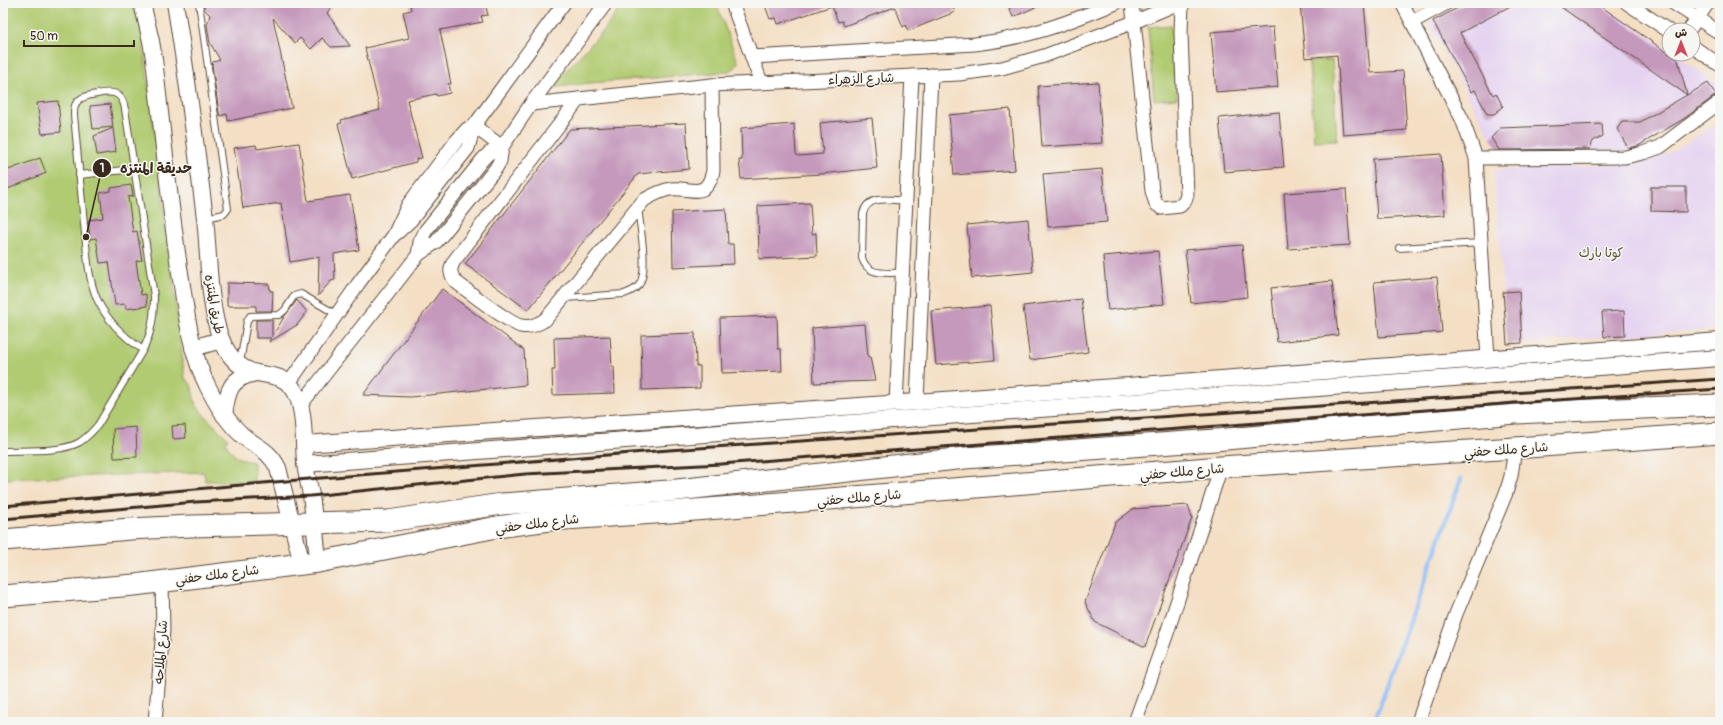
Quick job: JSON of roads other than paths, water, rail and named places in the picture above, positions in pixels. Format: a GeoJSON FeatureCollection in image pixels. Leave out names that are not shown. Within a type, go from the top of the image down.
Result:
{"type":"FeatureCollection","features":[{"type":"Feature","properties":{"kind":"highway","name":"شارع ملك حفني"},"geometry":{"type":"LineString","coordinates":[[3,540],[130,529],[388,521],[502,504],[668,491],[965,458],[1215,440],[1515,413],[1720,405]]}},
{"type":"Feature","properties":{"kind":"highway","name":"شارع ملك حفني"},"geometry":{"type":"LineString","coordinates":[[3,596],[134,585],[310,563],[497,527],[550,520],[670,512],[1221,467],[1720,433]]}},
{"type":"Feature","properties":{"kind":"highway"},"geometry":{"type":"LineString","coordinates":[[668,491],[670,512]]}},
{"type":"Feature","properties":{"kind":"street"},"geometry":{"type":"LineString","coordinates":[[142,3],[152,41],[171,212],[193,348],[208,386],[224,415],[243,436],[262,448],[274,460],[278,468],[293,524],[310,563]]}},
{"type":"Feature","properties":{"kind":"street","name":"طريق المنتزه"},"geometry":{"type":"LineString","coordinates":[[175,3],[184,54],[205,218],[210,280],[216,323],[221,340],[229,354],[240,366],[256,373],[277,376],[288,383]]}},
{"type":"Feature","properties":{"kind":"street"},"geometry":{"type":"LineString","coordinates":[[300,406],[418,255],[420,242],[426,230],[483,158],[502,147],[531,104],[606,3]]}},
{"type":"Feature","properties":{"kind":"street"},"geometry":{"type":"LineString","coordinates":[[732,3],[761,82]]}},
{"type":"Feature","properties":{"kind":"street","name":"شارع الزهراء"},"geometry":{"type":"LineString","coordinates":[[752,57],[967,45],[999,41],[1032,34],[1061,25],[1116,3]]}},
{"type":"Feature","properties":{"kind":"street"},"geometry":{"type":"LineString","coordinates":[[1132,3],[1154,198],[1156,204],[1162,208],[1180,206],[1185,201],[1187,195],[1180,3]]}},
{"type":"Feature","properties":{"kind":"street","name":"شارع الزهراء"},"geometry":{"type":"LineString","coordinates":[[531,104],[712,85],[959,74],[1002,68],[1044,56],[1180,3]]}},
{"type":"Feature","properties":{"kind":"street"},"geometry":{"type":"LineString","coordinates":[[1402,3],[1462,119],[1476,158],[1488,360]]}},
{"type":"Feature","properties":{"kind":"street"},"geometry":{"type":"LineString","coordinates":[[1412,22],[1447,3]]}},
{"type":"Feature","properties":{"kind":"street"},"geometry":{"type":"LineString","coordinates":[[1626,3],[1661,26]]}},
{"type":"Feature","properties":{"kind":"street"},"geometry":{"type":"LineString","coordinates":[[1673,3],[1720,33]]}},
{"type":"Feature","properties":{"kind":"street"},"geometry":{"type":"LineString","coordinates":[[1695,22],[1708,3]]}},
{"type":"Feature","properties":{"kind":"street"},"geometry":{"type":"LineString","coordinates":[[310,563],[314,524],[305,464],[300,406],[296,393],[288,383],[394,235],[411,220],[468,148],[474,126],[559,5]]}},
{"type":"Feature","properties":{"kind":"street"},"geometry":{"type":"LineString","coordinates":[[1701,52],[1720,65]]}},
{"type":"Feature","properties":{"kind":"street"},"geometry":{"type":"LineString","coordinates":[[917,402],[931,75]]}},
{"type":"Feature","properties":{"kind":"street"},"geometry":{"type":"LineString","coordinates":[[896,403],[912,76]]}},
{"type":"Feature","properties":{"kind":"street"},"geometry":{"type":"LineString","coordinates":[[579,99],[450,268],[451,276],[456,282],[509,320],[520,326],[534,326],[545,320],[644,200],[657,192],[672,189],[697,191],[705,187],[711,180],[713,171],[712,85]]}},
{"type":"Feature","properties":{"kind":"street"},"geometry":{"type":"LineString","coordinates":[[1476,158],[1625,157],[1643,153],[1660,147],[1720,102]]}},
{"type":"Feature","properties":{"kind":"street"},"geometry":{"type":"LineString","coordinates":[[474,126],[502,147]]}},
{"type":"Feature","properties":{"kind":"street"},"geometry":{"type":"LineString","coordinates":[[193,348],[221,340]]}},
{"type":"Feature","properties":{"kind":"street"},"geometry":{"type":"LineString","coordinates":[[304,444],[917,402],[1488,360],[1720,341]]}},
{"type":"Feature","properties":{"kind":"street"},"geometry":{"type":"LineString","coordinates":[[305,464],[1720,358]]}},
{"type":"Feature","properties":{"kind":"street"},"geometry":{"type":"LineString","coordinates":[[224,415],[226,397],[234,383],[248,374],[256,373]]}},
{"type":"Feature","properties":{"kind":"street"},"geometry":{"type":"LineString","coordinates":[[1418,722],[1456,614],[1506,493],[1511,476],[1515,448]]}},
{"type":"Feature","properties":{"kind":"street"},"geometry":{"type":"LineString","coordinates":[[1135,722],[1166,636],[1221,467]]}},
{"type":"Feature","properties":{"kind":"street","name":"شارع الملاحه"},"geometry":{"type":"LineString","coordinates":[[155,722],[163,630],[162,581]]}},
{"type":"Feature","properties":{"kind":"lane"},"geometry":{"type":"LineString","coordinates":[[199,3],[228,209],[224,214],[205,218]]}},
{"type":"Feature","properties":{"kind":"lane"},"geometry":{"type":"LineString","coordinates":[[3,451],[67,447],[90,435],[98,425],[143,350],[153,324],[154,303],[124,102],[120,96],[107,92],[86,96],[79,100],[74,107],[79,175],[89,268],[97,298],[104,312],[115,327],[128,340],[143,350]]}},
{"type":"Feature","properties":{"kind":"lane"},"geometry":{"type":"LineString","coordinates":[[79,175],[134,169]]}},
{"type":"Feature","properties":{"kind":"lane"},"geometry":{"type":"LineString","coordinates":[[902,273],[874,272],[868,269],[864,264],[862,258],[863,214],[864,207],[869,202],[876,200],[906,201]]}},
{"type":"Feature","properties":{"kind":"lane"},"geometry":{"type":"LineString","coordinates":[[563,298],[624,294],[633,291],[640,284],[644,275],[644,266],[638,207]]}},
{"type":"Feature","properties":{"kind":"lane"},"geometry":{"type":"LineString","coordinates":[[1399,248],[1481,243]]}},
{"type":"Feature","properties":{"kind":"lane"},"geometry":{"type":"LineString","coordinates":[[240,366],[247,321],[250,316],[279,315],[285,310],[294,296],[301,294],[336,314]]}},
{"type":"Feature","properties":{"kind":"waterway"},"geometry":{"type":"LineString","coordinates":[[1374,722],[1461,479]]}},
{"type":"Feature","properties":{"kind":"railway"},"geometry":{"type":"LineString","coordinates":[[3,506],[309,479],[669,450],[1720,379]]}},
{"type":"Feature","properties":{"kind":"railway"},"geometry":{"type":"LineString","coordinates":[[3,519],[196,502],[311,496],[525,474],[721,464],[1543,401],[1720,389]]}},
{"type":"Feature","properties":{"kind":"place","name":"حديقة المنتزه"},"geometry":{"type":"Point","coordinates":[86,237]}},
{"type":"Feature","properties":{"kind":"park label","name":"كوتا بارك"},"geometry":{"type":"Point","coordinates":[1601,252]}}]}
